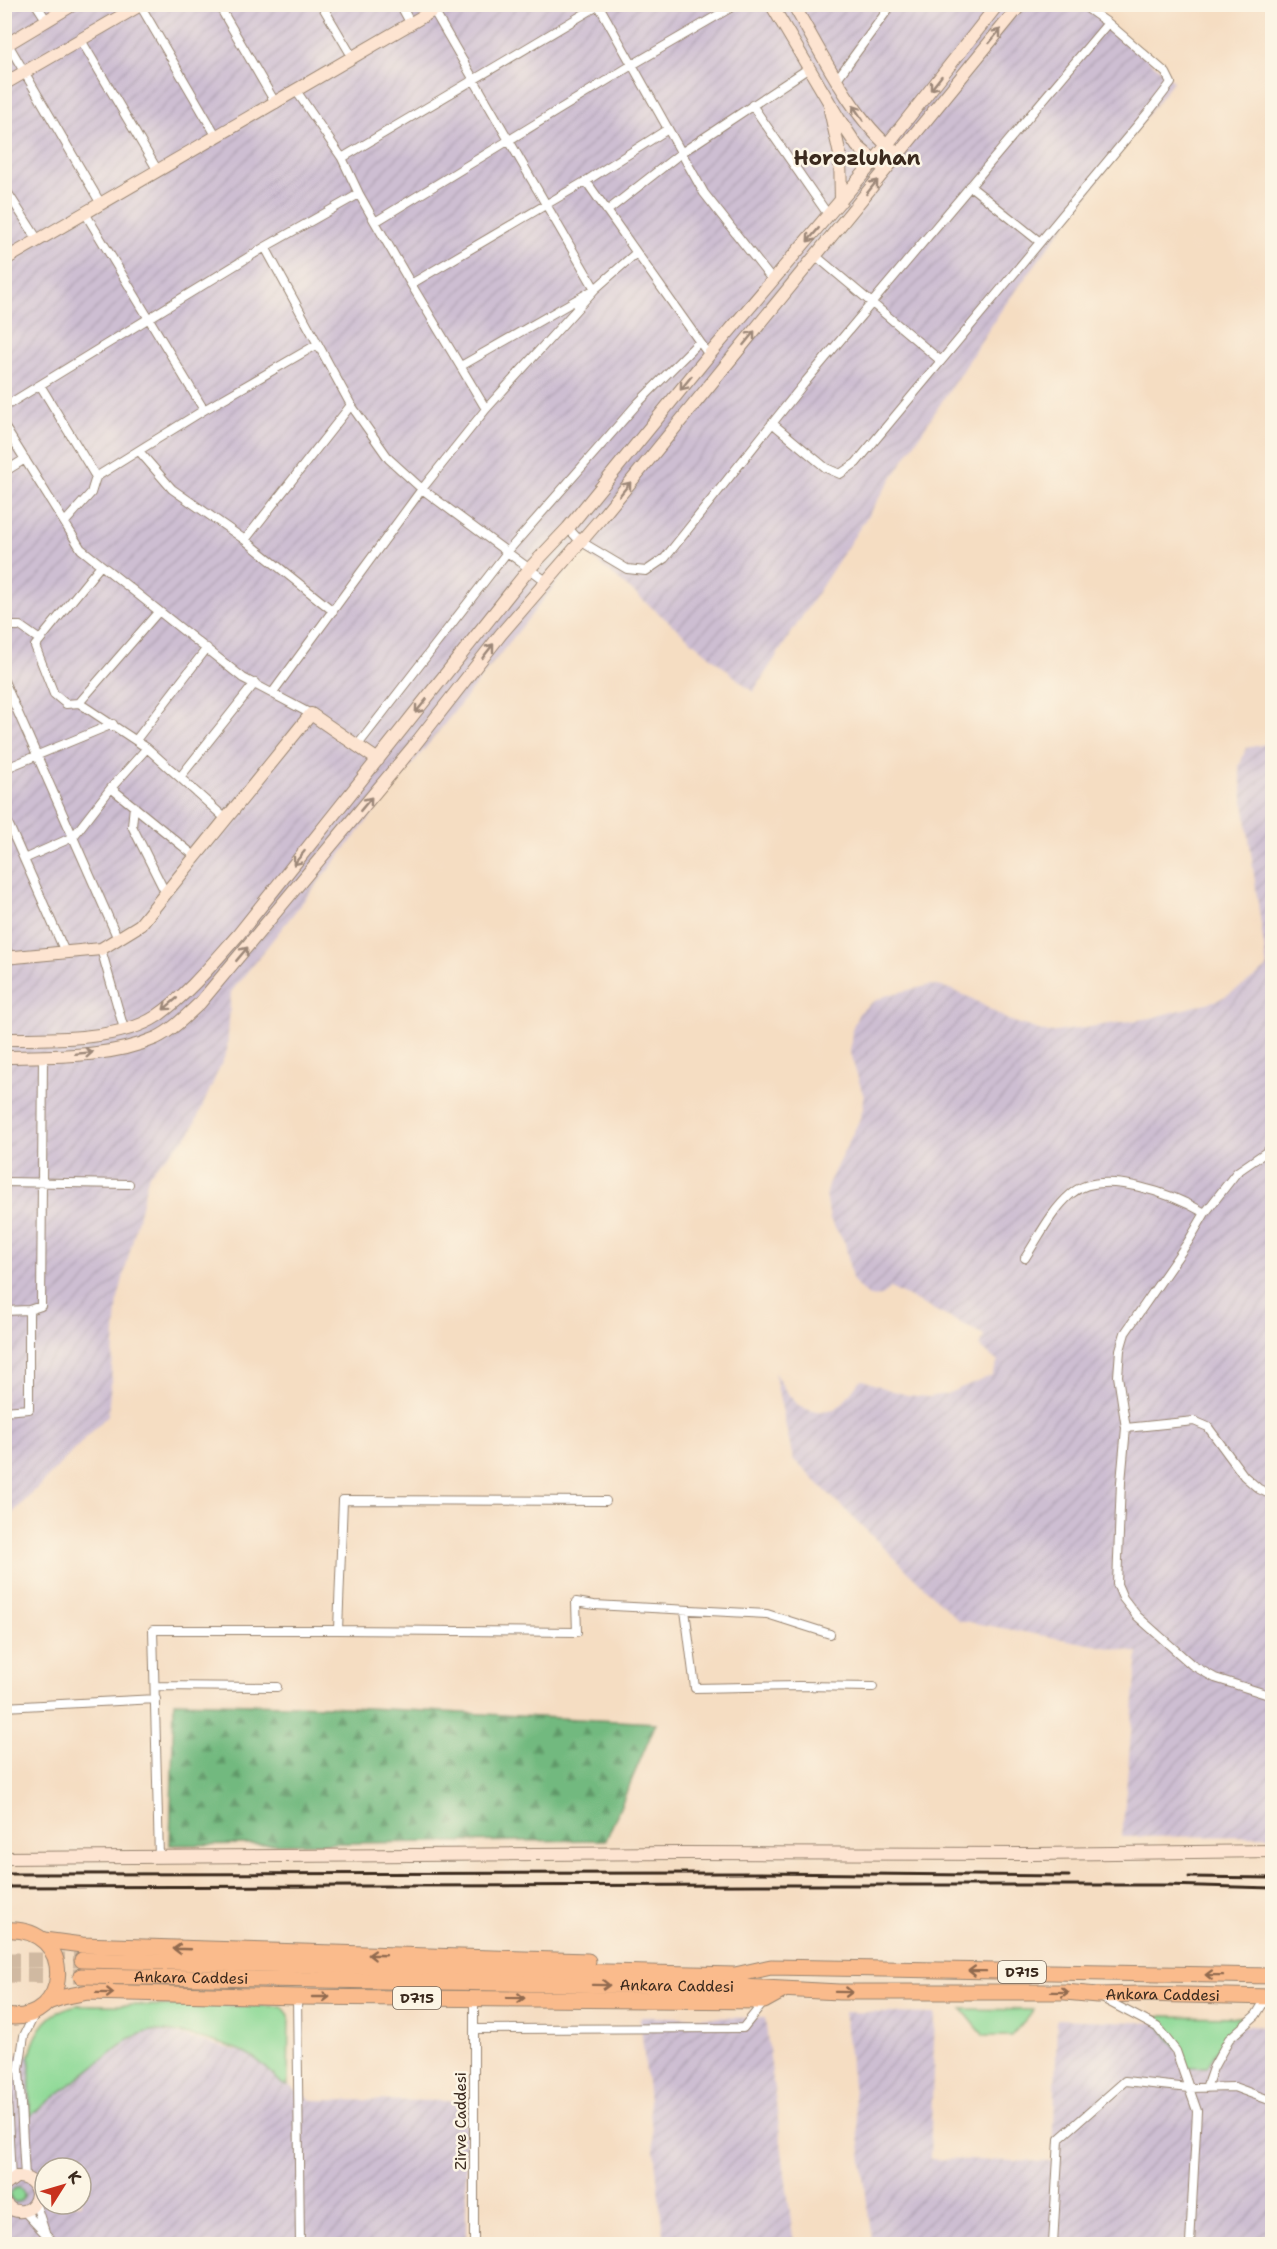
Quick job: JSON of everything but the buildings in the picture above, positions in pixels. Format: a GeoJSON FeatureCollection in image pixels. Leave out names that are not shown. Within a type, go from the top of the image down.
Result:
{"type":"FeatureCollection","features":[{"type":"Feature","properties":{"kind":"highway"},"geometry":{"type":"LineString","coordinates":[[4,1930],[18,1929],[32,1932],[44,1940],[55,1957],[58,1977],[55,1990],[42,2007],[19,2017],[4,2016]]}},
{"type":"Feature","properties":{"kind":"highway"},"geometry":{"type":"LineString","coordinates":[[44,1940],[94,1946],[771,1967]]}},
{"type":"Feature","properties":{"kind":"highway","name":"Ankara Caddesi"},"geometry":{"type":"LineString","coordinates":[[82,1960],[735,1975],[771,1967],[1272,1975]]}},
{"type":"Feature","properties":{"kind":"highway","name":"Ankara Caddesi"},"geometry":{"type":"LineString","coordinates":[[81,1976],[743,1987],[930,1993],[1065,1992],[1096,1995],[1270,1997]]}},
{"type":"Feature","properties":{"kind":"highway","name":"D715"},"geometry":{"type":"LineString","coordinates":[[42,2007],[63,1997],[88,1992],[297,1997],[764,2001],[785,1990]]}},
{"type":"Feature","properties":{"kind":"street"},"geometry":{"type":"LineString","coordinates":[[36,4],[47,21]]}},
{"type":"Feature","properties":{"kind":"street"},"geometry":{"type":"LineString","coordinates":[[74,4],[6,45],[101,204]]}},
{"type":"Feature","properties":{"kind":"street"},"geometry":{"type":"LineString","coordinates":[[218,4],[276,104]]}},
{"type":"Feature","properties":{"kind":"street"},"geometry":{"type":"LineString","coordinates":[[321,4],[353,58]]}},
{"type":"Feature","properties":{"kind":"street"},"geometry":{"type":"LineString","coordinates":[[400,4],[411,24]]}},
{"type":"Feature","properties":{"kind":"street"},"geometry":{"type":"LineString","coordinates":[[375,222],[632,65],[737,4]]}},
{"type":"Feature","properties":{"kind":"street"},"geometry":{"type":"LineString","coordinates":[[771,4],[858,146],[886,170]]}},
{"type":"Feature","properties":{"kind":"street"},"geometry":{"type":"LineString","coordinates":[[792,4],[872,133],[899,154]]}},
{"type":"Feature","properties":{"kind":"street"},"geometry":{"type":"LineString","coordinates":[[837,79],[892,4]]}},
{"type":"Feature","properties":{"kind":"street"},"geometry":{"type":"LineString","coordinates":[[4,1039],[83,1037],[124,1029],[156,1017],[188,989],[238,935],[530,568],[568,528],[709,356],[829,216],[998,4]]}},
{"type":"Feature","properties":{"kind":"street"},"geometry":{"type":"LineString","coordinates":[[4,1057],[43,1057],[114,1051],[158,1037],[179,1023],[200,1003],[414,747],[501,634],[816,256],[1021,4]]}},
{"type":"Feature","properties":{"kind":"street"},"geometry":{"type":"LineString","coordinates":[[772,423],[826,468],[840,474],[855,463],[1171,82],[1166,73],[1108,23],[1081,4]]}},
{"type":"Feature","properties":{"kind":"street"},"geometry":{"type":"LineString","coordinates":[[4,84],[141,5],[217,137]]}},
{"type":"Feature","properties":{"kind":"street"},"geometry":{"type":"LineString","coordinates":[[342,158],[600,5],[704,194],[773,281]]}},
{"type":"Feature","properties":{"kind":"street"},"geometry":{"type":"LineString","coordinates":[[4,260],[439,8],[475,80],[596,289]]}},
{"type":"Feature","properties":{"kind":"street"},"geometry":{"type":"LineString","coordinates":[[568,528],[580,541],[627,568],[646,572],[665,558],[871,303],[1108,23]]}},
{"type":"Feature","properties":{"kind":"street"},"geometry":{"type":"LineString","coordinates":[[81,40],[159,171]]}},
{"type":"Feature","properties":{"kind":"street"},"geometry":{"type":"LineString","coordinates":[[607,211],[681,153],[809,68]]}},
{"type":"Feature","properties":{"kind":"street"},"geometry":{"type":"LineString","coordinates":[[297,92],[342,158],[359,194],[486,410]]}},
{"type":"Feature","properties":{"kind":"street"},"geometry":{"type":"LineString","coordinates":[[828,100],[840,155],[841,201]]}},
{"type":"Feature","properties":{"kind":"street"},"geometry":{"type":"LineString","coordinates":[[752,105],[829,216]]}},
{"type":"Feature","properties":{"kind":"street"},"geometry":{"type":"LineString","coordinates":[[411,284],[586,181],[668,129]]}},
{"type":"Feature","properties":{"kind":"street"},"geometry":{"type":"LineString","coordinates":[[586,181],[709,356]]}},
{"type":"Feature","properties":{"kind":"street"},"geometry":{"type":"LineString","coordinates":[[970,186],[1040,242]]}},
{"type":"Feature","properties":{"kind":"street"},"geometry":{"type":"LineString","coordinates":[[4,187],[38,240]]}},
{"type":"Feature","properties":{"kind":"street"},"geometry":{"type":"LineString","coordinates":[[4,406],[265,247],[359,194]]}},
{"type":"Feature","properties":{"kind":"street"},"geometry":{"type":"LineString","coordinates":[[85,213],[204,410]]}},
{"type":"Feature","properties":{"kind":"street"},"geometry":{"type":"LineString","coordinates":[[265,247],[351,405],[389,459],[422,489],[546,581]]}},
{"type":"Feature","properties":{"kind":"street"},"geometry":{"type":"LineString","coordinates":[[273,692],[422,489],[486,410],[596,289],[636,253]]}},
{"type":"Feature","properties":{"kind":"street"},"geometry":{"type":"LineString","coordinates":[[816,256],[941,360]]}},
{"type":"Feature","properties":{"kind":"street"},"geometry":{"type":"LineString","coordinates":[[461,366],[596,289]]}},
{"type":"Feature","properties":{"kind":"street"},"geometry":{"type":"LineString","coordinates":[[357,746],[508,551],[638,403],[699,342]]}},
{"type":"Feature","properties":{"kind":"street"},"geometry":{"type":"LineString","coordinates":[[64,522],[91,493],[96,477],[204,410],[318,344]]}},
{"type":"Feature","properties":{"kind":"street"},"geometry":{"type":"LineString","coordinates":[[40,385],[96,477]]}},
{"type":"Feature","properties":{"kind":"street"},"geometry":{"type":"LineString","coordinates":[[245,540],[351,405]]}},
{"type":"Feature","properties":{"kind":"street"},"geometry":{"type":"LineString","coordinates":[[4,426],[81,549],[243,678],[273,692],[310,714],[378,760]]}},
{"type":"Feature","properties":{"kind":"street"},"geometry":{"type":"LineString","coordinates":[[139,450],[172,489],[245,540],[333,611]]}},
{"type":"Feature","properties":{"kind":"street"},"geometry":{"type":"LineString","coordinates":[[4,472],[25,459]]}},
{"type":"Feature","properties":{"kind":"street"},"geometry":{"type":"LineString","coordinates":[[101,566],[35,646],[54,694],[66,704],[79,703],[136,740],[181,776],[226,819]]}},
{"type":"Feature","properties":{"kind":"street"},"geometry":{"type":"LineString","coordinates":[[79,703],[159,611]]}},
{"type":"Feature","properties":{"kind":"street"},"geometry":{"type":"LineString","coordinates":[[4,626],[20,626],[40,640]]}},
{"type":"Feature","properties":{"kind":"street"},"geometry":{"type":"LineString","coordinates":[[136,740],[207,648]]}},
{"type":"Feature","properties":{"kind":"street"},"geometry":{"type":"LineString","coordinates":[[4,681],[118,939]]}},
{"type":"Feature","properties":{"kind":"street"},"geometry":{"type":"LineString","coordinates":[[181,776],[255,683]]}},
{"type":"Feature","properties":{"kind":"street"},"geometry":{"type":"LineString","coordinates":[[4,944],[7,958],[101,949],[140,925],[310,714]]}},
{"type":"Feature","properties":{"kind":"street"},"geometry":{"type":"LineString","coordinates":[[4,769],[113,724]]}},
{"type":"Feature","properties":{"kind":"street"},"geometry":{"type":"LineString","coordinates":[[24,859],[73,837],[111,788],[147,748]]}},
{"type":"Feature","properties":{"kind":"street"},"geometry":{"type":"LineString","coordinates":[[111,788],[196,857]]}},
{"type":"Feature","properties":{"kind":"street"},"geometry":{"type":"LineString","coordinates":[[134,806],[132,826],[166,894]]}},
{"type":"Feature","properties":{"kind":"street"},"geometry":{"type":"LineString","coordinates":[[4,814],[8,829],[24,859],[65,952]]}},
{"type":"Feature","properties":{"kind":"street"},"geometry":{"type":"LineString","coordinates":[[101,949],[124,1029]]}},
{"type":"Feature","properties":{"kind":"street"},"geometry":{"type":"LineString","coordinates":[[4,1311],[29,1310],[41,1306],[43,1057]]}},
{"type":"Feature","properties":{"kind":"street"},"geometry":{"type":"LineString","coordinates":[[1272,1148],[1237,1172],[1205,1213],[1188,1242],[1125,1333],[1120,1350],[1118,1376],[1126,1428],[1121,1482],[1117,1584],[1123,1598],[1137,1616],[1192,1665],[1215,1678],[1272,1696]]}},
{"type":"Feature","properties":{"kind":"street"},"geometry":{"type":"LineString","coordinates":[[4,1182],[129,1184]]}},
{"type":"Feature","properties":{"kind":"street"},"geometry":{"type":"LineString","coordinates":[[1025,1258],[1054,1213],[1071,1194],[1085,1186],[1112,1182],[1140,1188],[1186,1202],[1205,1213]]}},
{"type":"Feature","properties":{"kind":"street"},"geometry":{"type":"LineString","coordinates":[[4,1411],[29,1409],[29,1310]]}},
{"type":"Feature","properties":{"kind":"street"},"geometry":{"type":"LineString","coordinates":[[1126,1428],[1194,1421],[1208,1427],[1244,1476],[1259,1489],[1272,1495]]}},
{"type":"Feature","properties":{"kind":"street"},"geometry":{"type":"LineString","coordinates":[[338,1630],[343,1500],[606,1501]]}},
{"type":"Feature","properties":{"kind":"street"},"geometry":{"type":"LineString","coordinates":[[159,1857],[153,1630],[578,1632],[576,1602],[594,1605],[767,1614],[830,1634]]}},
{"type":"Feature","properties":{"kind":"street"},"geometry":{"type":"LineString","coordinates":[[685,1610],[695,1688],[873,1687]]}},
{"type":"Feature","properties":{"kind":"street"},"geometry":{"type":"LineString","coordinates":[[156,1686],[277,1688]]}},
{"type":"Feature","properties":{"kind":"street"},"geometry":{"type":"LineString","coordinates":[[4,1707],[156,1699]]}},
{"type":"Feature","properties":{"kind":"street"},"geometry":{"type":"LineString","coordinates":[[4,1858],[1272,1851]]}},
{"type":"Feature","properties":{"kind":"street"},"geometry":{"type":"LineString","coordinates":[[1096,1995],[1157,2027],[1176,2051],[1197,2111],[1191,2244]]}},
{"type":"Feature","properties":{"kind":"street"},"geometry":{"type":"LineString","coordinates":[[297,1997],[300,2244]]}},
{"type":"Feature","properties":{"kind":"street"},"geometry":{"type":"LineString","coordinates":[[1206,2088],[1213,2068],[1229,2039],[1256,2015],[1270,1997]]}},
{"type":"Feature","properties":{"kind":"street","name":"Zirve Caddesi"},"geometry":{"type":"LineString","coordinates":[[474,1998],[474,2244]]}},
{"type":"Feature","properties":{"kind":"street"},"geometry":{"type":"LineString","coordinates":[[474,2029],[743,2028],[764,2001]]}},
{"type":"Feature","properties":{"kind":"street"},"geometry":{"type":"LineString","coordinates":[[33,2184],[25,2177],[19,2069],[24,2036],[42,2007]]}},
{"type":"Feature","properties":{"kind":"street"},"geometry":{"type":"LineString","coordinates":[[4,2035],[8,2182],[25,2177]]}},
{"type":"Feature","properties":{"kind":"street"},"geometry":{"type":"LineString","coordinates":[[1053,2244],[1059,2139],[1125,2081],[1189,2088],[1234,2087],[1272,2101]]}},
{"type":"Feature","properties":{"kind":"street"},"geometry":{"type":"LineString","coordinates":[[4,2202],[12,2210],[21,2211],[55,2244]]}},
{"type":"Feature","properties":{"kind":"street"},"geometry":{"type":"LineString","coordinates":[[4,2216],[33,2206]]}},
{"type":"Feature","properties":{"kind":"street"},"geometry":{"type":"LineString","coordinates":[[40,2216],[46,2235]]}},
{"type":"Feature","properties":{"kind":"shaded area"},"geometry":{"type":"Polygon","coordinates":[[[5,5],[1087,5],[1173,81],[1002,309],[753,692],[583,550],[231,992],[227,1051],[191,1132],[149,1174],[118,1299],[108,1415],[5,1521],[5,5]]]}},
{"type":"Feature","properties":{"kind":"shaded area"},"geometry":{"type":"Polygon","coordinates":[[[1272,745],[1272,1836],[1122,1837],[1138,1653],[958,1620],[793,1459],[774,1372],[787,1393],[800,1407],[817,1412],[834,1409],[842,1404],[859,1381],[863,1380],[907,1395],[929,1397],[946,1394],[992,1375],[998,1362],[980,1347],[984,1335],[890,1288],[882,1296],[870,1297],[852,1279],[845,1243],[830,1220],[826,1194],[828,1184],[859,1121],[863,1108],[864,1097],[850,1053],[852,1029],[859,1013],[871,1003],[887,995],[931,985],[947,988],[971,998],[1008,1020],[1048,1033],[1151,1018],[1218,1000],[1243,986],[1267,968],[1239,767],[1246,748],[1272,745]]]}},
{"type":"Feature","properties":{"kind":"shaded area"},"geometry":{"type":"Polygon","coordinates":[[[844,2012],[935,2014],[930,2159],[1053,2162],[1057,2019],[1272,2027],[1272,2244],[872,2244],[844,2012]]]}},
{"type":"Feature","properties":{"kind":"shaded area"},"geometry":{"type":"Polygon","coordinates":[[[640,2017],[765,2018],[794,2244],[664,2244],[640,2017]]]}},
{"type":"Feature","properties":{"kind":"shaded area"},"geometry":{"type":"Polygon","coordinates":[[[151,2031],[173,2033],[248,2054],[257,2059],[282,2084],[288,2085],[312,2100],[466,2101],[466,2244],[5,2244],[4,2055],[30,2055],[30,2115],[129,2039],[151,2031]]]}},
{"type":"Feature","properties":{"kind":"green space"},"geometry":{"type":"Polygon","coordinates":[[[174,1702],[328,1706],[656,1723],[606,1840],[170,1845],[174,1702]]]}},
{"type":"Feature","properties":{"kind":"green space"},"geometry":{"type":"Polygon","coordinates":[[[78,2005],[282,2006],[289,2015],[288,2085],[282,2084],[260,2062],[243,2052],[193,2036],[152,2031],[129,2039],[30,2116],[30,2055],[36,2037],[53,2016],[68,2007],[78,2005]]]}},
{"type":"Feature","properties":{"kind":"green space"},"geometry":{"type":"Polygon","coordinates":[[[962,2009],[1034,2010],[1011,2036],[984,2036],[962,2009]]]}},
{"type":"Feature","properties":{"kind":"green space"},"geometry":{"type":"Polygon","coordinates":[[[1152,2016],[1246,2017],[1220,2046],[1207,2067],[1186,2067],[1179,2050],[1152,2016]]]}},
{"type":"Feature","properties":{"kind":"green space"},"geometry":{"type":"Polygon","coordinates":[[[14,2188],[20,2188],[24,2195],[20,2202],[14,2202],[10,2198],[10,2192],[14,2188]]]}},
{"type":"Feature","properties":{"kind":"tunnel"},"geometry":{"type":"LineString","coordinates":[[4,1960],[82,1960]]}},
{"type":"Feature","properties":{"kind":"tunnel"},"geometry":{"type":"LineString","coordinates":[[4,1975],[81,1976]]}},
{"type":"Feature","properties":{"kind":"railway"},"geometry":{"type":"LineString","coordinates":[[4,1874],[760,1873],[1069,1876]]}},
{"type":"Feature","properties":{"kind":"railway"},"geometry":{"type":"LineString","coordinates":[[1189,1877],[1272,1878]]}},
{"type":"Feature","properties":{"kind":"railway"},"geometry":{"type":"LineString","coordinates":[[4,1887],[1166,1885],[1272,1888]]}},
{"type":"Feature","properties":{"kind":"district","name":"Horozluhan"},"geometry":{"type":"Point","coordinates":[857,158]}}]}
